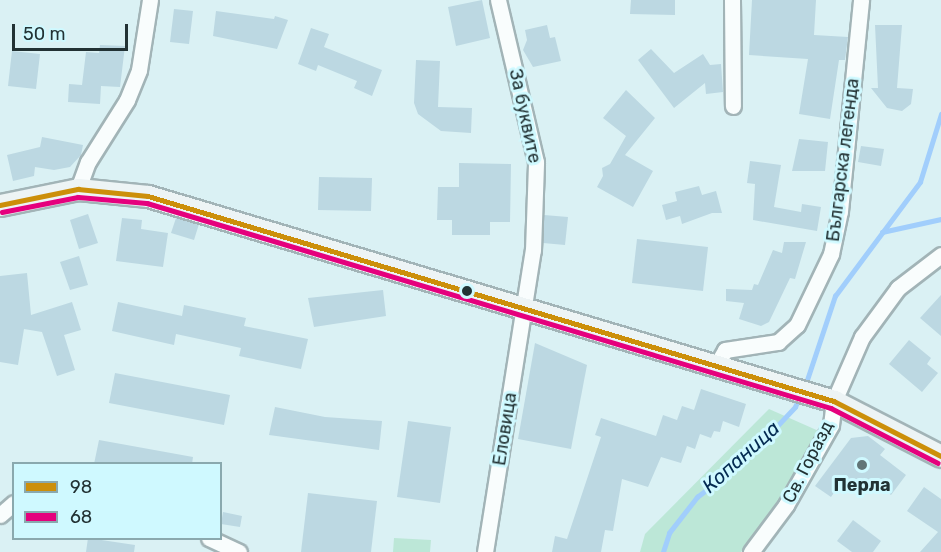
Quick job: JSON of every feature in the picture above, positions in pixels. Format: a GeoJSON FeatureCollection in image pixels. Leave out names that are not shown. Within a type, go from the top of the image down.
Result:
{"type":"FeatureCollection","features":[{"type":"Feature","properties":{"kind":"street"},"geometry":{"type":"LineString","coordinates":[[78,189],[88,162],[127,100],[139,70],[150,0]]}},
{"type":"Feature","properties":{"kind":"street","name":"За буквите"},"geometry":{"type":"LineString","coordinates":[[498,0],[536,162],[533,250],[524,306]]}},
{"type":"Feature","properties":{"kind":"street"},"geometry":{"type":"LineString","coordinates":[[732,0],[733,106]]}},
{"type":"Feature","properties":{"kind":"street","name":"Българска легенда"},"geometry":{"type":"LineString","coordinates":[[717,364],[725,350],[778,342],[796,325],[831,254],[840,211],[861,0]]}},
{"type":"Feature","properties":{"kind":"street"},"geometry":{"type":"LineString","coordinates":[[0,205],[78,189],[148,196],[524,306],[827,399],[941,456]]}},
{"type":"Feature","properties":{"kind":"street","name":"Св. Горазд"},"geometry":{"type":"LineString","coordinates":[[751,552],[786,506],[831,425],[827,399],[862,337],[898,288],[941,255]]}},
{"type":"Feature","properties":{"kind":"street","name":"Еловица"},"geometry":{"type":"LineString","coordinates":[[486,552],[524,306]]}},
{"type":"Feature","properties":{"kind":"street"},"geometry":{"type":"LineString","coordinates":[[0,515],[12,505]]}},
{"type":"Feature","properties":{"kind":"street"},"geometry":{"type":"LineString","coordinates":[[213,540],[239,552]]}},
{"type":"Feature","properties":{"kind":"green space"},"geometry":{"type":"Polygon","coordinates":[[[769,409],[821,432],[783,500],[741,552],[640,552],[645,534],[769,409]]]}},
{"type":"Feature","properties":{"kind":"green space"},"geometry":{"type":"Polygon","coordinates":[[[394,538],[431,540],[430,552],[393,552],[394,538]]]}},
{"type":"Feature","properties":{"kind":"building"},"geometry":{"type":"Polygon","coordinates":[[[482,0],[490,38],[456,46],[448,7],[482,0]]]}},
{"type":"Feature","properties":{"kind":"building"},"geometry":{"type":"Polygon","coordinates":[[[631,0],[675,0],[675,15],[630,14],[631,0]]]}},
{"type":"Feature","properties":{"kind":"building"},"geometry":{"type":"Polygon","coordinates":[[[752,0],[816,0],[814,35],[848,37],[845,60],[839,60],[830,119],[799,114],[808,59],[749,55],[752,0]]]}},
{"type":"Feature","properties":{"kind":"building"},"geometry":{"type":"Polygon","coordinates":[[[174,9],[193,11],[189,44],[170,42],[174,9]]]}},
{"type":"Feature","properties":{"kind":"building"},"geometry":{"type":"Polygon","coordinates":[[[216,11],[274,19],[275,16],[288,20],[277,49],[213,36],[216,11]]]}},
{"type":"Feature","properties":{"kind":"building"},"geometry":{"type":"Polygon","coordinates":[[[547,25],[550,38],[555,37],[561,61],[533,67],[523,50],[527,40],[525,30],[547,25]]]}},
{"type":"Feature","properties":{"kind":"building"},"geometry":{"type":"Polygon","coordinates":[[[875,25],[902,25],[897,88],[913,89],[911,104],[902,111],[887,108],[871,88],[878,88],[875,25]]]}},
{"type":"Feature","properties":{"kind":"building"},"geometry":{"type":"Polygon","coordinates":[[[311,28],[329,34],[324,47],[382,70],[372,96],[354,88],[357,81],[318,65],[316,71],[298,64],[311,28]]]}},
{"type":"Feature","properties":{"kind":"building"},"geometry":{"type":"Polygon","coordinates":[[[100,45],[125,46],[120,87],[101,86],[100,104],[68,102],[69,84],[82,85],[86,52],[99,53],[100,45]]]}},
{"type":"Feature","properties":{"kind":"building"},"geometry":{"type":"Polygon","coordinates":[[[651,49],[674,73],[703,54],[710,65],[721,64],[723,92],[706,94],[705,83],[674,108],[638,60],[651,49]]]}},
{"type":"Feature","properties":{"kind":"building"},"geometry":{"type":"Polygon","coordinates":[[[12,51],[40,54],[36,89],[8,86],[12,51]]]}},
{"type":"Feature","properties":{"kind":"building"},"geometry":{"type":"Polygon","coordinates":[[[416,60],[440,61],[438,107],[472,108],[471,133],[441,131],[418,114],[414,103],[416,60]]]}},
{"type":"Feature","properties":{"kind":"building"},"geometry":{"type":"Polygon","coordinates":[[[626,90],[655,118],[625,155],[653,171],[633,207],[597,187],[603,176],[602,168],[610,164],[626,136],[603,118],[626,90]]]}},
{"type":"Feature","properties":{"kind":"building"},"geometry":{"type":"Polygon","coordinates":[[[42,137],[83,145],[81,155],[70,167],[54,170],[35,167],[34,176],[13,181],[7,155],[40,147],[42,137]]]}},
{"type":"Feature","properties":{"kind":"building"},"geometry":{"type":"Polygon","coordinates":[[[799,139],[828,142],[825,171],[792,171],[799,139]]]}},
{"type":"Feature","properties":{"kind":"building"},"geometry":{"type":"Polygon","coordinates":[[[861,146],[884,149],[881,166],[858,162],[861,146]]]}},
{"type":"Feature","properties":{"kind":"building"},"geometry":{"type":"Polygon","coordinates":[[[750,161],[781,165],[774,207],[801,212],[802,204],[821,207],[817,231],[753,220],[755,184],[747,183],[750,161]]]}},
{"type":"Feature","properties":{"kind":"building"},"geometry":{"type":"Polygon","coordinates":[[[459,163],[511,164],[510,222],[490,222],[490,235],[452,235],[452,220],[437,220],[438,187],[459,187],[459,163]]]}},
{"type":"Feature","properties":{"kind":"building"},"geometry":{"type":"Polygon","coordinates":[[[319,177],[372,178],[371,211],[318,210],[319,177]]]}},
{"type":"Feature","properties":{"kind":"building"},"geometry":{"type":"Polygon","coordinates":[[[699,186],[702,195],[716,191],[722,213],[712,213],[682,224],[680,216],[666,220],[662,205],[677,201],[675,192],[699,186]]]}},
{"type":"Feature","properties":{"kind":"building"},"geometry":{"type":"Polygon","coordinates":[[[88,214],[98,243],[79,249],[70,220],[88,214]]]}},
{"type":"Feature","properties":{"kind":"building"},"geometry":{"type":"Polygon","coordinates":[[[544,215],[568,217],[565,245],[543,243],[544,215]]]}},
{"type":"Feature","properties":{"kind":"building"},"geometry":{"type":"Polygon","coordinates":[[[122,218],[142,220],[141,229],[168,233],[163,267],[116,261],[122,218]]]}},
{"type":"Feature","properties":{"kind":"building"},"geometry":{"type":"Polygon","coordinates":[[[176,218],[199,224],[194,240],[171,233],[176,218]]]}},
{"type":"Feature","properties":{"kind":"building"},"geometry":{"type":"Polygon","coordinates":[[[637,239],[708,247],[703,291],[632,283],[637,239]]]}},
{"type":"Feature","properties":{"kind":"building"},"geometry":{"type":"Polygon","coordinates":[[[784,242],[806,242],[795,279],[790,278],[769,322],[761,326],[739,319],[744,303],[726,301],[726,289],[752,290],[754,284],[758,285],[773,250],[782,253],[784,242]]]}},
{"type":"Feature","properties":{"kind":"building"},"geometry":{"type":"Polygon","coordinates":[[[79,256],[88,285],[70,290],[60,262],[79,256]]]}},
{"type":"Feature","properties":{"kind":"building"},"geometry":{"type":"Polygon","coordinates":[[[27,273],[31,315],[72,302],[81,330],[64,335],[75,370],[57,376],[42,332],[24,329],[18,365],[0,362],[0,276],[27,273]]]}},
{"type":"Feature","properties":{"kind":"building"},"geometry":{"type":"Polygon","coordinates":[[[383,290],[386,316],[314,327],[308,298],[383,290]]]}},
{"type":"Feature","properties":{"kind":"building"},"geometry":{"type":"Polygon","coordinates":[[[941,295],[941,336],[920,318],[941,295]]]}},
{"type":"Feature","properties":{"kind":"building"},"geometry":{"type":"Polygon","coordinates":[[[118,302],[182,316],[184,305],[246,318],[244,326],[308,339],[301,369],[239,356],[241,348],[176,334],[174,345],[112,331],[118,302]]]}},
{"type":"Feature","properties":{"kind":"building"},"geometry":{"type":"Polygon","coordinates":[[[909,340],[931,358],[927,364],[938,373],[922,392],[889,364],[909,340]]]}},
{"type":"Feature","properties":{"kind":"building"},"geometry":{"type":"Polygon","coordinates":[[[535,343],[587,365],[571,449],[518,439],[535,343]]]}},
{"type":"Feature","properties":{"kind":"building"},"geometry":{"type":"Polygon","coordinates":[[[115,373],[230,395],[224,425],[109,403],[115,373]]]}},
{"type":"Feature","properties":{"kind":"building"},"geometry":{"type":"Polygon","coordinates":[[[701,389],[746,404],[739,427],[723,421],[720,432],[714,431],[711,438],[700,434],[695,449],[687,446],[681,463],[661,457],[648,487],[622,479],[613,531],[605,530],[601,552],[552,552],[555,536],[567,539],[601,437],[595,435],[601,418],[656,436],[663,415],[677,420],[682,406],[694,410],[701,389]]]}},
{"type":"Feature","properties":{"kind":"building"},"geometry":{"type":"Polygon","coordinates":[[[275,407],[325,417],[382,421],[379,450],[269,435],[275,407]]]}},
{"type":"Feature","properties":{"kind":"building"},"geometry":{"type":"Polygon","coordinates":[[[408,421],[451,427],[440,503],[397,497],[408,421]]]}},
{"type":"Feature","properties":{"kind":"building","name":"Перла"},"geometry":{"type":"Polygon","coordinates":[[[868,436],[885,449],[880,455],[906,475],[891,495],[874,482],[856,485],[845,477],[831,497],[815,486],[851,438],[868,436]]]}},
{"type":"Feature","properties":{"kind":"building"},"geometry":{"type":"Polygon","coordinates":[[[99,440],[193,457],[192,462],[94,462],[99,440]]]}},
{"type":"Feature","properties":{"kind":"building"},"geometry":{"type":"Polygon","coordinates":[[[924,487],[941,499],[941,552],[920,552],[938,532],[907,511],[924,487]]]}},
{"type":"Feature","properties":{"kind":"building"},"geometry":{"type":"Polygon","coordinates":[[[308,493],[377,501],[371,552],[301,552],[308,493]]]}},
{"type":"Feature","properties":{"kind":"building"},"geometry":{"type":"Polygon","coordinates":[[[223,512],[242,516],[240,527],[222,524],[223,512]]]}},
{"type":"Feature","properties":{"kind":"building"},"geometry":{"type":"Polygon","coordinates":[[[853,520],[881,541],[873,552],[852,552],[837,541],[853,520]]]}},
{"type":"Feature","properties":{"kind":"building"},"geometry":{"type":"Polygon","coordinates":[[[88,540],[135,545],[134,552],[86,552],[88,540]]]}},
{"type":"Feature","properties":{"kind":"waterway","name":"Копаница"},"geometry":{"type":"LineString","coordinates":[[805,386],[835,296],[920,182],[941,114]]}},
{"type":"Feature","properties":{"kind":"waterway"},"geometry":{"type":"LineString","coordinates":[[882,232],[941,219]]}},
{"type":"Feature","properties":{"kind":"waterway","name":"Копаница"},"geometry":{"type":"LineString","coordinates":[[663,552],[669,533],[697,497],[744,461],[795,407],[800,396]]}},
{"type":"Feature","properties":{"kind":"transit line","name":"98"},"geometry":{"type":"LineString","coordinates":[[0,205],[78,189],[148,196],[834,401],[941,456]]}},
{"type":"Feature","properties":{"kind":"transit line","name":"68"},"geometry":{"type":"LineString","coordinates":[[2,212],[78,197],[147,203],[831,408],[938,463]]}},
{"type":"Feature","properties":{"kind":"place","name":"Перла"},"geometry":{"type":"Point","coordinates":[862,465]}}]}
